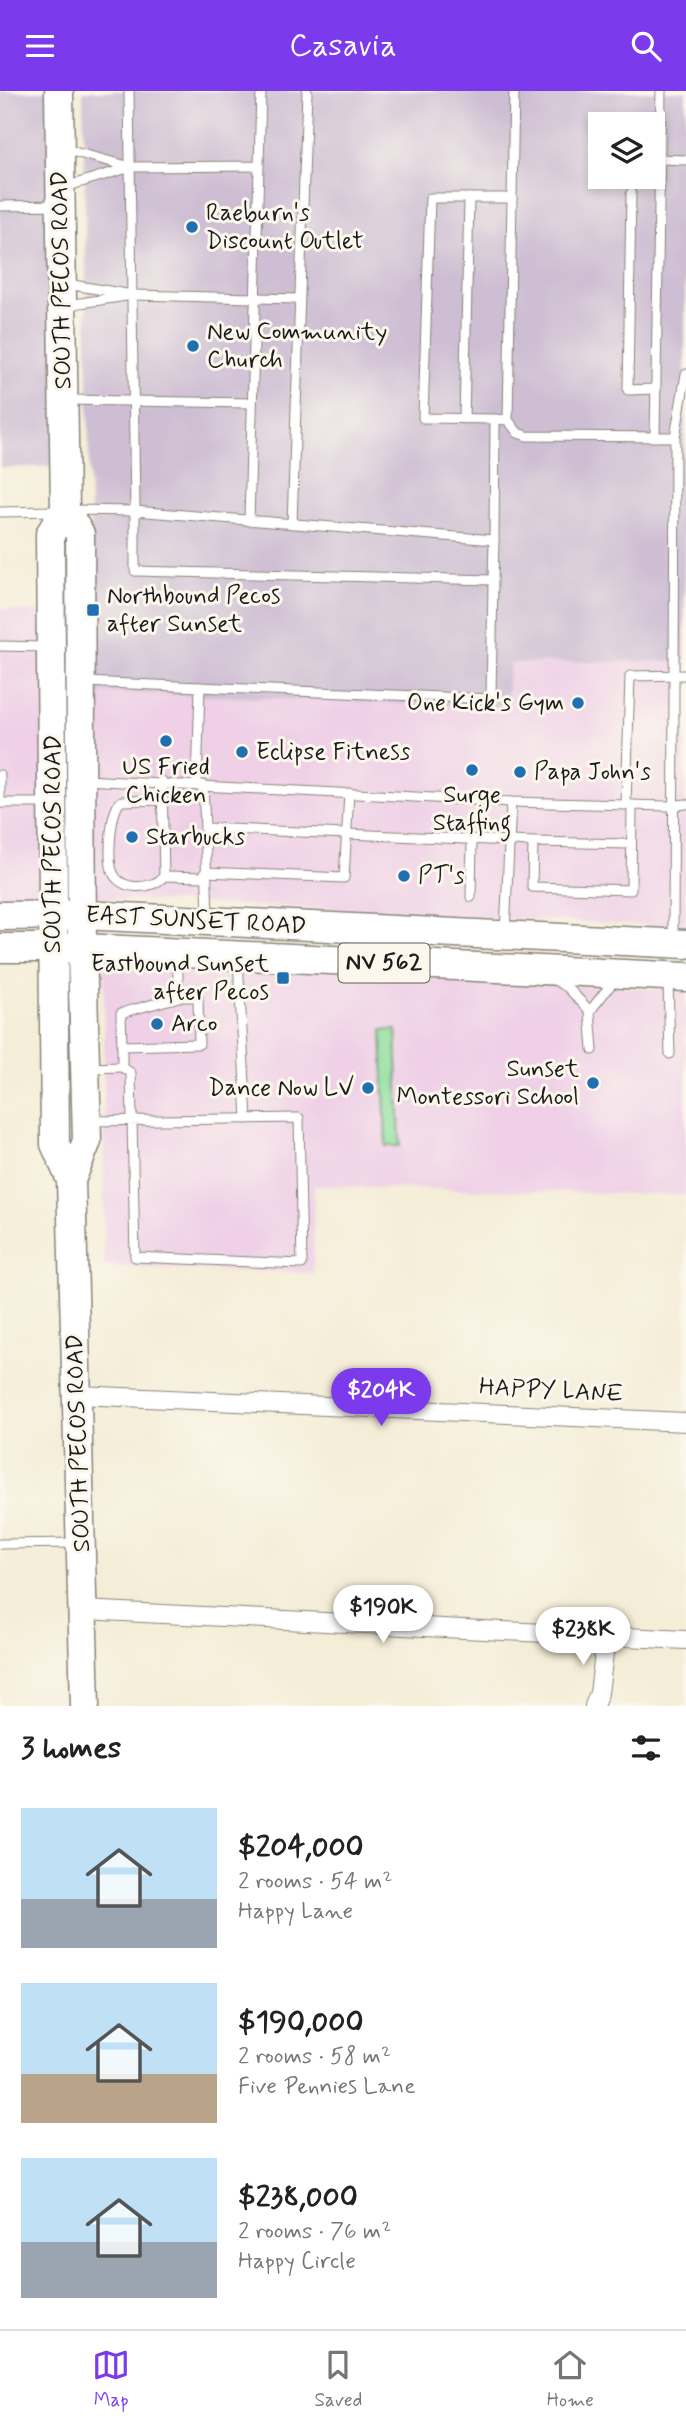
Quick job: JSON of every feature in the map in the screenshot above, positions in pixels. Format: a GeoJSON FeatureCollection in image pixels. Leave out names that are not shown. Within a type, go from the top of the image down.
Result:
{"type":"FeatureCollection","features":[{"type":"Feature","properties":{"kind":"main road","name":"SOUTH PECOS ROAD"},"geometry":{"type":"LineString","coordinates":[[59,91],[65,510],[80,534],[82,915],[68,948],[55,1143],[71,1180],[85,1706]]}},
{"type":"Feature","properties":{"kind":"main road","name":"SOUTH PECOS ROAD"},"geometry":{"type":"LineString","coordinates":[[65,510],[50,534],[54,916],[68,948],[85,1068],[87,1141],[71,1180]]}},
{"type":"Feature","properties":{"kind":"main road","name":"EAST SUNSET ROAD"},"geometry":{"type":"LineString","coordinates":[[0,916],[82,915],[680,944]]}},
{"type":"Feature","properties":{"kind":"main road"},"geometry":{"type":"LineString","coordinates":[[370,962],[378,954],[394,950],[469,951],[501,942],[505,935]]}},
{"type":"Feature","properties":{"kind":"main road"},"geometry":{"type":"LineString","coordinates":[[521,969],[524,954],[604,949],[616,946],[621,941]]}},
{"type":"Feature","properties":{"kind":"main road","name":"EAST SUNSET ROAD"},"geometry":{"type":"LineString","coordinates":[[0,948],[68,948],[677,977]]}},
{"type":"Feature","properties":{"kind":"street","name":"HAPPY LANE"},"geometry":{"type":"LineString","coordinates":[[78,1395],[686,1422]]}},
{"type":"Feature","properties":{"kind":"street"},"geometry":{"type":"LineString","coordinates":[[83,1610],[686,1640]]}},
{"type":"Feature","properties":{"kind":"street"},"geometry":{"type":"LineString","coordinates":[[594,1706],[599,1693],[606,1637]]}},
{"type":"Feature","properties":{"kind":"lane"},"geometry":{"type":"LineString","coordinates":[[129,91],[135,571],[494,580]]}},
{"type":"Feature","properties":{"kind":"lane"},"geometry":{"type":"LineString","coordinates":[[249,521],[261,91]]}},
{"type":"Feature","properties":{"kind":"lane"},"geometry":{"type":"LineString","coordinates":[[292,524],[307,91]]}},
{"type":"Feature","properties":{"kind":"lane"},"geometry":{"type":"LineString","coordinates":[[514,91],[508,420],[518,433],[527,436],[675,437]]}},
{"type":"Feature","properties":{"kind":"lane"},"geometry":{"type":"LineString","coordinates":[[661,91],[661,112]]}},
{"type":"Feature","properties":{"kind":"lane"},"geometry":{"type":"LineString","coordinates":[[60,148],[131,167],[259,166]]}},
{"type":"Feature","properties":{"kind":"lane"},"geometry":{"type":"LineString","coordinates":[[665,159],[686,160]]}},
{"type":"Feature","properties":{"kind":"lane"},"geometry":{"type":"LineString","coordinates":[[0,206],[61,197],[131,167]]}},
{"type":"Feature","properties":{"kind":"lane"},"geometry":{"type":"LineString","coordinates":[[655,437],[659,189]]}},
{"type":"Feature","properties":{"kind":"lane"},"geometry":{"type":"LineString","coordinates":[[631,193],[628,390],[656,389]]}},
{"type":"Feature","properties":{"kind":"lane"},"geometry":{"type":"LineString","coordinates":[[508,420],[423,418],[430,198],[512,198]]}},
{"type":"Feature","properties":{"kind":"lane"},"geometry":{"type":"LineString","coordinates":[[464,419],[469,198]]}},
{"type":"Feature","properties":{"kind":"lane"},"geometry":{"type":"LineString","coordinates":[[62,294],[133,295]]}},
{"type":"Feature","properties":{"kind":"lane"},"geometry":{"type":"LineString","coordinates":[[62,294],[299,299]]}},
{"type":"Feature","properties":{"kind":"lane"},"geometry":{"type":"LineString","coordinates":[[680,944],[673,805],[675,437],[686,374]]}},
{"type":"Feature","properties":{"kind":"lane"},"geometry":{"type":"LineString","coordinates":[[64,400],[252,403]]}},
{"type":"Feature","properties":{"kind":"lane"},"geometry":{"type":"LineString","coordinates":[[81,682],[491,699],[495,419]]}},
{"type":"Feature","properties":{"kind":"lane"},"geometry":{"type":"LineString","coordinates":[[0,512],[135,511],[494,540]]}},
{"type":"Feature","properties":{"kind":"lane"},"geometry":{"type":"LineString","coordinates":[[0,646],[51,647]]}},
{"type":"Feature","properties":{"kind":"lane"},"geometry":{"type":"LineString","coordinates":[[533,842],[532,887],[631,890],[630,676],[686,675]]}},
{"type":"Feature","properties":{"kind":"lane"},"geometry":{"type":"LineString","coordinates":[[200,687],[200,785],[205,828],[208,921]]}},
{"type":"Feature","properties":{"kind":"lane"},"geometry":{"type":"LineString","coordinates":[[0,775],[0,803],[53,802]]}},
{"type":"Feature","properties":{"kind":"lane"},"geometry":{"type":"LineString","coordinates":[[82,780],[162,781],[510,802],[686,804]]}},
{"type":"Feature","properties":{"kind":"lane"},"geometry":{"type":"LineString","coordinates":[[162,781],[164,876]]}},
{"type":"Feature","properties":{"kind":"lane"},"geometry":{"type":"LineString","coordinates":[[163,800],[122,801],[117,804],[112,813],[112,870],[118,879],[142,887],[153,886],[164,876],[205,874],[344,878],[349,793]]}},
{"type":"Feature","properties":{"kind":"lane"},"geometry":{"type":"LineString","coordinates":[[505,935],[510,802]]}},
{"type":"Feature","properties":{"kind":"lane"},"geometry":{"type":"LineString","coordinates":[[205,828],[472,840],[631,843]]}},
{"type":"Feature","properties":{"kind":"lane"},"geometry":{"type":"LineString","coordinates":[[471,897],[472,840]]}},
{"type":"Feature","properties":{"kind":"lane"},"geometry":{"type":"LineString","coordinates":[[177,953],[179,997]]}},
{"type":"Feature","properties":{"kind":"lane"},"geometry":{"type":"LineString","coordinates":[[238,956],[247,1119]]}},
{"type":"Feature","properties":{"kind":"lane"},"geometry":{"type":"LineString","coordinates":[[521,969],[547,976],[567,987],[590,1011],[593,1050]]}},
{"type":"Feature","properties":{"kind":"lane"},"geometry":{"type":"LineString","coordinates":[[590,1011],[619,974]]}},
{"type":"Feature","properties":{"kind":"lane"},"geometry":{"type":"LineString","coordinates":[[670,1054],[677,977]]}},
{"type":"Feature","properties":{"kind":"lane"},"geometry":{"type":"LineString","coordinates":[[122,1046],[199,1044],[198,997],[179,997],[121,1013],[122,1067]]}},
{"type":"Feature","properties":{"kind":"lane"},"geometry":{"type":"LineString","coordinates":[[85,1068],[122,1067],[131,1073],[131,1121],[135,1257],[302,1264],[299,1118],[131,1121],[86,1121]]}},
{"type":"Feature","properties":{"kind":"lane"},"geometry":{"type":"LineString","coordinates":[[0,1544],[81,1543]]}},
{"type":"Feature","properties":{"kind":"shaded area"},"geometry":{"type":"Polygon","coordinates":[[[0,91],[59,91],[65,466],[0,468],[0,91]]]}},
{"type":"Feature","properties":{"kind":"shaded area"},"geometry":{"type":"Polygon","coordinates":[[[83,91],[686,91],[684,661],[510,663],[506,707],[93,692],[83,91]]]}},
{"type":"Feature","properties":{"kind":"shaded area"},"geometry":{"type":"Polygon","coordinates":[[[684,396],[686,927],[116,899],[0,899],[0,609],[68,613],[70,691],[505,707],[509,663],[684,661],[684,396]]]}},
{"type":"Feature","properties":{"kind":"shaded area"},"geometry":{"type":"Polygon","coordinates":[[[104,956],[686,991],[686,1195],[314,1186],[313,1273],[104,1266],[104,956]]]}},
{"type":"Feature","properties":{"kind":"green space"},"geometry":{"type":"Polygon","coordinates":[[[382,1030],[396,1030],[400,1146],[386,1146],[382,1030]]]}},
{"type":"Feature","properties":{"kind":"place","name":"Raeburn's Discount Outlet"},"geometry":{"type":"Point","coordinates":[192,227]}},
{"type":"Feature","properties":{"kind":"place","name":"New Community Church"},"geometry":{"type":"Point","coordinates":[193,346]}},
{"type":"Feature","properties":{"kind":"place","name":"Northbound Pecos after Sunset"},"geometry":{"type":"Point","coordinates":[93,610]}},
{"type":"Feature","properties":{"kind":"place","name":"One Kick's Gym"},"geometry":{"type":"Point","coordinates":[578,703]}},
{"type":"Feature","properties":{"kind":"place","name":"US Fried Chicken"},"geometry":{"type":"Point","coordinates":[166,741]}},
{"type":"Feature","properties":{"kind":"place","name":"Eclipse Fitness"},"geometry":{"type":"Point","coordinates":[242,752]}},
{"type":"Feature","properties":{"kind":"place","name":"Surge Staffing"},"geometry":{"type":"Point","coordinates":[472,770]}},
{"type":"Feature","properties":{"kind":"place","name":"Papa John's"},"geometry":{"type":"Point","coordinates":[520,772]}},
{"type":"Feature","properties":{"kind":"place","name":"Starbucks"},"geometry":{"type":"Point","coordinates":[132,837]}},
{"type":"Feature","properties":{"kind":"place","name":"PT's"},"geometry":{"type":"Point","coordinates":[404,876]}},
{"type":"Feature","properties":{"kind":"place","name":"Eastbound Sunset after Pecos"},"geometry":{"type":"Point","coordinates":[283,978]}},
{"type":"Feature","properties":{"kind":"place","name":"Arco"},"geometry":{"type":"Point","coordinates":[157,1024]}},
{"type":"Feature","properties":{"kind":"place","name":"Sunset Montessori School"},"geometry":{"type":"Point","coordinates":[593,1083]}},
{"type":"Feature","properties":{"kind":"place","name":"Dance Now LV"},"geometry":{"type":"Point","coordinates":[368,1088]}}]}
